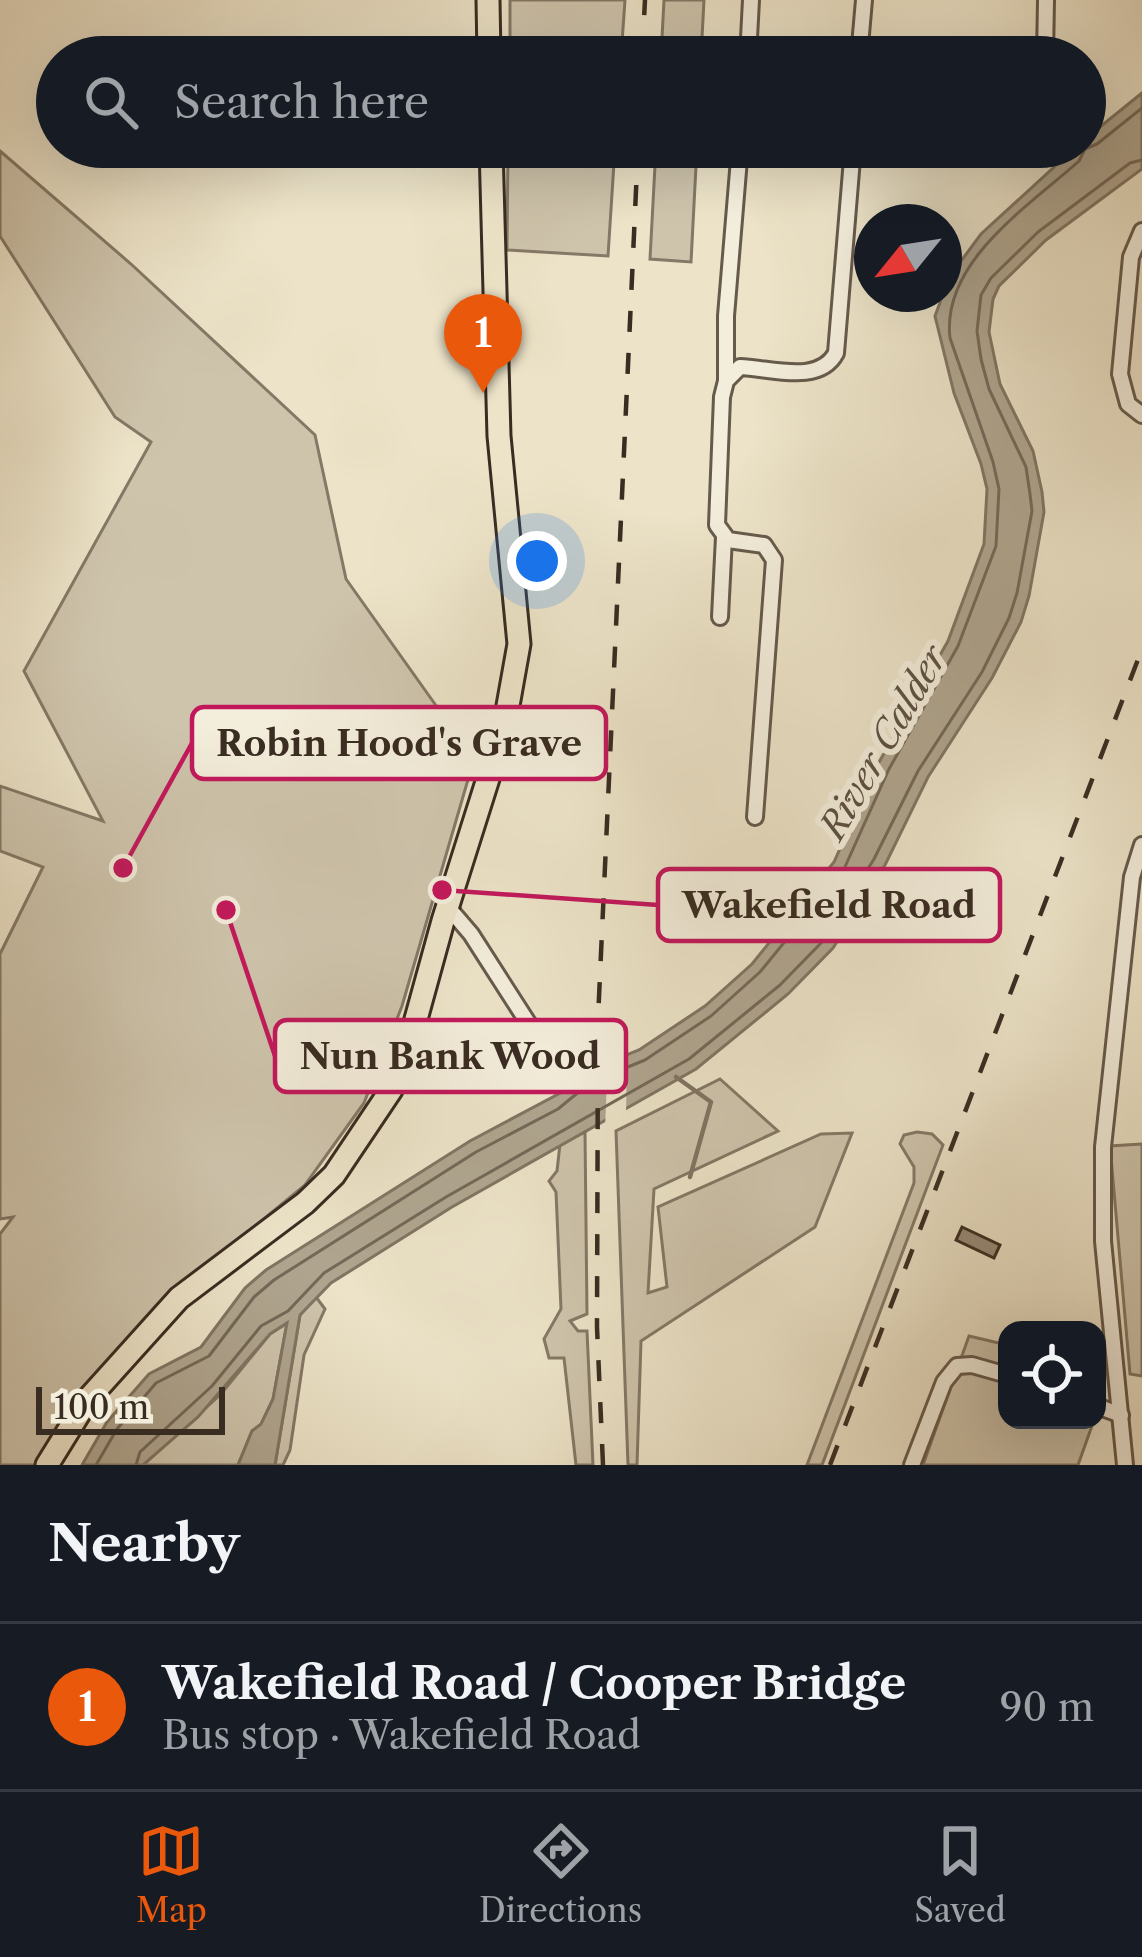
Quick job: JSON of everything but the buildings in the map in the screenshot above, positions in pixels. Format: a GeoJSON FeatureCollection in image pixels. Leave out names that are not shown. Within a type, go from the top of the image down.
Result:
{"type":"FeatureCollection","features":[{"type":"Feature","properties":{"kind":"highway"},"geometry":{"type":"LineString","coordinates":[[488,0],[489,36]]}},
{"type":"Feature","properties":{"kind":"highway"},"geometry":{"type":"LineString","coordinates":[[47,1465],[88,1399],[179,1298],[305,1203],[359,1142],[391,1090],[410,1041],[504,728],[520,644],[500,436],[492,168]]}},
{"type":"Feature","properties":{"kind":"street"},"geometry":{"type":"LineString","coordinates":[[749,36],[751,0]]}},
{"type":"Feature","properties":{"kind":"street"},"geometry":{"type":"LineString","coordinates":[[861,36],[864,0]]}},
{"type":"Feature","properties":{"kind":"street"},"geometry":{"type":"LineString","coordinates":[[1045,36],[1046,0]]}},
{"type":"Feature","properties":{"kind":"street"},"geometry":{"type":"LineString","coordinates":[[720,617],[724,537],[716,516],[738,168]]}},
{"type":"Feature","properties":{"kind":"street"},"geometry":{"type":"LineString","coordinates":[[726,381],[740,368],[811,373],[831,362],[839,343],[852,168]]}},
{"type":"Feature","properties":{"kind":"street"},"geometry":{"type":"LineString","coordinates":[[1142,231],[1131,257],[1120,374],[1128,404],[1142,415]]}},
{"type":"Feature","properties":{"kind":"street"},"geometry":{"type":"LineString","coordinates":[[724,537],[764,545],[774,560],[755,817]]}},
{"type":"Feature","properties":{"kind":"street"},"geometry":{"type":"LineString","coordinates":[[1125,1465],[1103,1241],[1103,1147],[1132,877],[1142,845]]}},
{"type":"Feature","properties":{"kind":"street"},"geometry":{"type":"LineString","coordinates":[[447,906],[471,934],[557,1068],[579,1060]]}},
{"type":"Feature","properties":{"kind":"street"},"geometry":{"type":"LineString","coordinates":[[912,1465],[944,1382],[957,1366],[998,1372]]}},
{"type":"Feature","properties":{"kind":"street"},"geometry":{"type":"LineString","coordinates":[[1106,1409],[1121,1415]]}},
{"type":"Feature","properties":{"kind":"shaded area"},"geometry":{"type":"Polygon","coordinates":[[[510,0],[625,0],[622,36],[510,36],[510,0]]]}},
{"type":"Feature","properties":{"kind":"shaded area"},"geometry":{"type":"Polygon","coordinates":[[[664,0],[704,0],[702,36],[662,36],[664,0]]]}},
{"type":"Feature","properties":{"kind":"shaded area"},"geometry":{"type":"Polygon","coordinates":[[[0,151],[131,264],[315,435],[346,579],[474,759],[402,1006],[364,1103],[305,1185],[166,1299],[39,1465],[0,1465],[0,1234],[13,1217],[0,1219],[0,954],[43,867],[0,851],[0,786],[103,821],[24,671],[151,442],[115,417],[0,236],[0,151]]]}},
{"type":"Feature","properties":{"kind":"shaded area"},"geometry":{"type":"Polygon","coordinates":[[[508,168],[614,168],[608,256],[507,250],[508,168]]]}},
{"type":"Feature","properties":{"kind":"shaded area"},"geometry":{"type":"Polygon","coordinates":[[[655,168],[696,168],[691,262],[650,259],[655,168]]]}},
{"type":"Feature","properties":{"kind":"shaded area"},"geometry":{"type":"Polygon","coordinates":[[[720,1079],[778,1131],[654,1189],[648,1293],[667,1287],[658,1207],[821,1134],[852,1133],[815,1227],[641,1341],[637,1465],[628,1465],[616,1131],[720,1079]]]}},
{"type":"Feature","properties":{"kind":"shaded area"},"geometry":{"type":"Polygon","coordinates":[[[585,1132],[587,1314],[570,1321],[578,1331],[587,1331],[593,1465],[576,1465],[564,1358],[549,1358],[544,1339],[561,1309],[556,1192],[549,1181],[557,1171],[560,1144],[585,1132]]]}},
{"type":"Feature","properties":{"kind":"shaded area"},"geometry":{"type":"Polygon","coordinates":[[[932,1134],[943,1145],[822,1465],[807,1465],[914,1183],[914,1167],[900,1144],[904,1135],[932,1134]]]}},
{"type":"Feature","properties":{"kind":"shaded area"},"geometry":{"type":"Polygon","coordinates":[[[1142,1144],[1142,1376],[1130,1374],[1110,1146],[1142,1144]]]}},
{"type":"Feature","properties":{"kind":"shaded area"},"geometry":{"type":"Polygon","coordinates":[[[316,1297],[325,1309],[304,1355],[290,1450],[283,1465],[275,1465],[300,1315],[316,1297]]]}},
{"type":"Feature","properties":{"kind":"shaded area"},"geometry":{"type":"Polygon","coordinates":[[[287,1323],[273,1399],[238,1465],[143,1465],[221,1394],[270,1334],[287,1323]]]}},
{"type":"Feature","properties":{"kind":"shaded area"},"geometry":{"type":"Polygon","coordinates":[[[969,1336],[998,1343],[998,1429],[1091,1429],[1078,1465],[923,1465],[969,1336]]]}},
{"type":"Feature","properties":{"kind":"water"},"geometry":{"type":"Polygon","coordinates":[[[1142,93],[1142,169],[1046,240],[999,286],[993,299],[989,332],[1000,384],[1033,451],[1042,492],[1044,512],[1029,596],[992,678],[928,777],[885,865],[833,948],[788,994],[696,1069],[452,1207],[331,1283],[300,1315],[275,1465],[238,1465],[273,1399],[287,1323],[270,1334],[198,1417],[143,1465],[82,1465],[107,1422],[149,1374],[201,1347],[245,1288],[266,1270],[470,1141],[564,1091],[584,1072],[639,1050],[705,1006],[752,964],[834,862],[878,764],[948,641],[984,544],[987,489],[954,393],[936,312],[962,312],[962,260],[981,234],[1053,168],[1106,168],[1106,122],[1142,93]]]}},
{"type":"Feature","properties":{"kind":"pier"},"geometry":{"type":"Polygon","coordinates":[[[627,1048],[626,1118],[605,1129],[608,1056],[627,1048]]]}},
{"type":"Feature","properties":{"kind":"waterway"},"geometry":{"type":"LineString","coordinates":[[676,1077],[711,1102],[690,1177]]}},
{"type":"Feature","properties":{"kind":"railway"},"geometry":{"type":"LineString","coordinates":[[643,36],[645,0]]}},
{"type":"Feature","properties":{"kind":"railway"},"geometry":{"type":"LineString","coordinates":[[603,1465],[597,1327],[598,1019],[637,168]]}},
{"type":"Feature","properties":{"kind":"railway"},"geometry":{"type":"LineString","coordinates":[[830,1465],[1142,649]]}},
{"type":"Feature","properties":{"kind":"place","name":"Wakefield Road / Cooper Bridge"},"geometry":{"type":"Point","coordinates":[483,393]}},
{"type":"Feature","properties":{"kind":"place","name":"Robin Hood's Grave"},"geometry":{"type":"Point","coordinates":[123,868]}},
{"type":"Feature","properties":{"kind":"place","name":"Wakefield Road"},"geometry":{"type":"Point","coordinates":[442,890]}},
{"type":"Feature","properties":{"kind":"place","name":"Nun Bank Wood"},"geometry":{"type":"Point","coordinates":[226,910]}},
{"type":"Feature","properties":{"kind":"water label","name":"River Calder"},"geometry":{"type":"Point","coordinates":[883,742]}}]}
